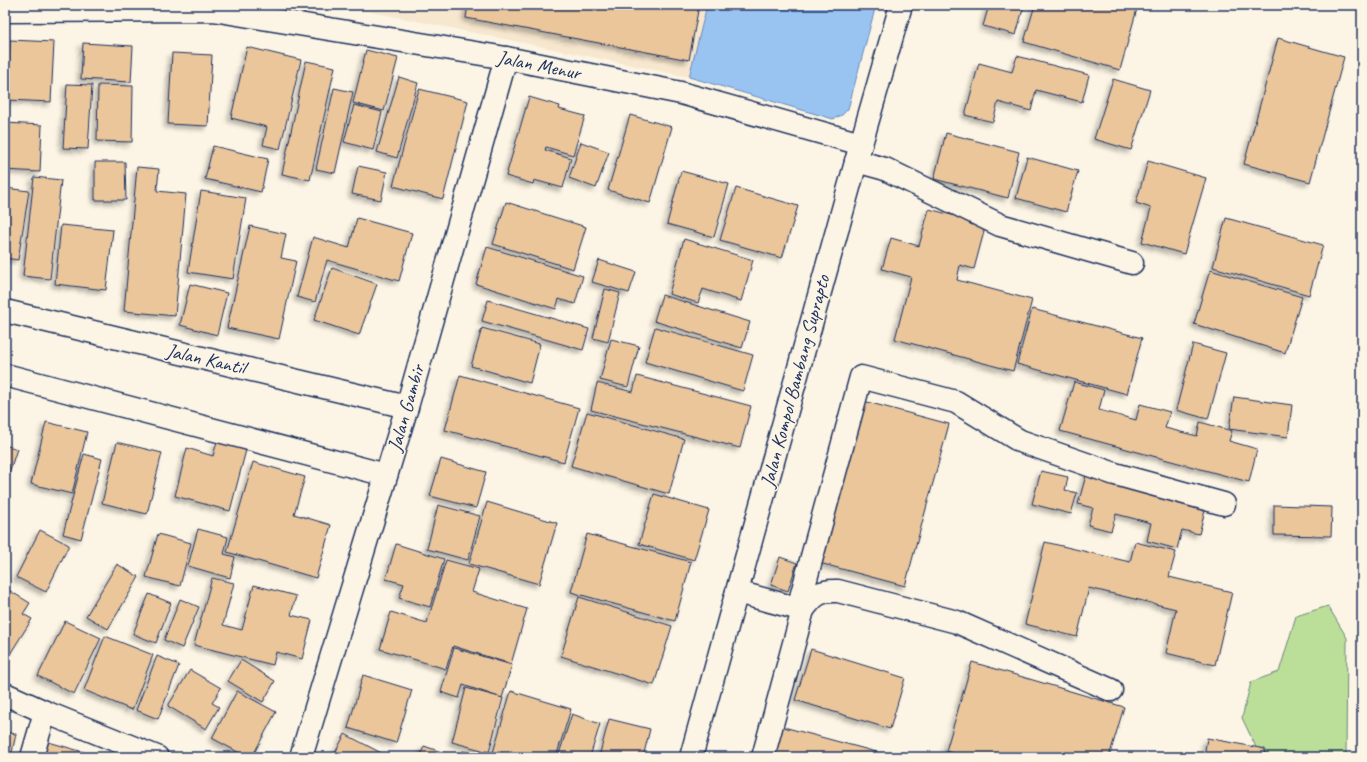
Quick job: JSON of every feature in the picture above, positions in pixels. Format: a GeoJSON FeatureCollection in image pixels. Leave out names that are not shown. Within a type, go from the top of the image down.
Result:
{"type":"FeatureCollection","features":[{"type":"Feature","properties":{"kind":"street","name":"Jalan Kompol Bambang Suprapto"},"geometry":{"type":"LineString","coordinates":[[691,757],[901,5]]}},
{"type":"Feature","properties":{"kind":"street","name":"Jalan Menur"},"geometry":{"type":"LineString","coordinates":[[5,11],[213,7],[506,58],[681,93],[859,152],[885,168],[1000,225],[1132,263]]}},
{"type":"Feature","properties":{"kind":"street","name":"Jalan Gambir"},"geometry":{"type":"LineString","coordinates":[[301,757],[407,407],[506,58]]}},
{"type":"Feature","properties":{"kind":"street","name":"Jalan Kantil"},"geometry":{"type":"LineString","coordinates":[[5,311],[407,407]]}},
{"type":"Feature","properties":{"kind":"street"},"geometry":{"type":"LineString","coordinates":[[5,375],[386,475]]}},
{"type":"Feature","properties":{"kind":"street"},"geometry":{"type":"LineString","coordinates":[[762,757],[860,378],[956,402],[1020,441],[1115,474],[1224,504]]}},
{"type":"Feature","properties":{"kind":"street"},"geometry":{"type":"LineString","coordinates":[[801,609],[817,594],[827,590],[838,591],[950,620],[1111,690]]}},
{"type":"Feature","properties":{"kind":"street"},"geometry":{"type":"LineString","coordinates":[[737,592],[801,609]]}},
{"type":"Feature","properties":{"kind":"street"},"geometry":{"type":"LineString","coordinates":[[5,694],[45,712],[157,757]]}},
{"type":"Feature","properties":{"kind":"street"},"geometry":{"type":"LineString","coordinates":[[32,757],[45,712]]}},
{"type":"Feature","properties":{"kind":"shaded area"},"geometry":{"type":"Polygon","coordinates":[[[338,5],[707,5],[689,77],[338,5]]]}},
{"type":"Feature","properties":{"kind":"green space"},"geometry":{"type":"Polygon","coordinates":[[[1328,606],[1347,638],[1346,757],[1257,757],[1255,745],[1242,718],[1251,682],[1279,672],[1296,616],[1328,606]]]}},
{"type":"Feature","properties":{"kind":"water"},"geometry":{"type":"Polygon","coordinates":[[[707,5],[876,5],[848,109],[842,115],[833,119],[689,77],[707,5]]]}},
{"type":"Feature","properties":{"kind":"building"},"geometry":{"type":"Polygon","coordinates":[[[468,5],[699,5],[689,60],[466,18],[468,5]]]}},
{"type":"Feature","properties":{"kind":"building"},"geometry":{"type":"Polygon","coordinates":[[[989,5],[1024,5],[1016,35],[983,26],[989,5]]]}},
{"type":"Feature","properties":{"kind":"building"},"geometry":{"type":"Polygon","coordinates":[[[1035,5],[1138,5],[1120,70],[1024,42],[1035,5]]]}},
{"type":"Feature","properties":{"kind":"building"},"geometry":{"type":"Polygon","coordinates":[[[1278,38],[1344,57],[1310,182],[1244,164],[1278,38]]]}},
{"type":"Feature","properties":{"kind":"building"},"geometry":{"type":"Polygon","coordinates":[[[10,40],[54,42],[51,102],[8,100],[10,40]]]}},
{"type":"Feature","properties":{"kind":"building"},"geometry":{"type":"Polygon","coordinates":[[[83,43],[133,46],[131,82],[81,79],[83,43]]]}},
{"type":"Feature","properties":{"kind":"building"},"geometry":{"type":"Polygon","coordinates":[[[247,47],[301,60],[280,149],[263,145],[267,127],[231,118],[247,47]]]}},
{"type":"Feature","properties":{"kind":"building"},"geometry":{"type":"Polygon","coordinates":[[[366,50],[398,58],[384,111],[353,103],[366,50]]]}},
{"type":"Feature","properties":{"kind":"building"},"geometry":{"type":"Polygon","coordinates":[[[172,53],[212,55],[208,126],[168,124],[172,53]]]}},
{"type":"Feature","properties":{"kind":"building"},"geometry":{"type":"Polygon","coordinates":[[[1017,56],[1089,75],[1082,102],[1036,90],[1031,111],[998,102],[993,122],[965,115],[979,63],[1012,72],[1017,56]]]}},
{"type":"Feature","properties":{"kind":"building"},"geometry":{"type":"Polygon","coordinates":[[[306,61],[335,67],[310,180],[282,174],[306,61]]]}},
{"type":"Feature","properties":{"kind":"building"},"geometry":{"type":"Polygon","coordinates":[[[399,77],[418,83],[397,158],[377,152],[399,77]]]}},
{"type":"Feature","properties":{"kind":"building"},"geometry":{"type":"Polygon","coordinates":[[[1113,79],[1150,90],[1131,150],[1094,139],[1113,79]]]}},
{"type":"Feature","properties":{"kind":"building"},"geometry":{"type":"Polygon","coordinates":[[[67,84],[92,85],[88,149],[63,148],[67,84]]]}},
{"type":"Feature","properties":{"kind":"building"},"geometry":{"type":"Polygon","coordinates":[[[98,85],[133,86],[132,142],[97,141],[98,85]]]}},
{"type":"Feature","properties":{"kind":"building"},"geometry":{"type":"Polygon","coordinates":[[[334,88],[353,92],[335,173],[316,169],[334,88]]]}},
{"type":"Feature","properties":{"kind":"building"},"geometry":{"type":"Polygon","coordinates":[[[419,89],[468,101],[443,199],[393,186],[419,89]]]}},
{"type":"Feature","properties":{"kind":"building"},"geometry":{"type":"Polygon","coordinates":[[[529,97],[560,106],[559,109],[585,116],[573,155],[546,147],[545,150],[571,158],[563,188],[534,180],[533,184],[506,176],[529,97]]]}},
{"type":"Feature","properties":{"kind":"building"},"geometry":{"type":"Polygon","coordinates":[[[354,105],[382,112],[373,150],[344,142],[354,105]]]}},
{"type":"Feature","properties":{"kind":"building"},"geometry":{"type":"Polygon","coordinates":[[[630,115],[672,127],[650,203],[608,190],[630,115]]]}},
{"type":"Feature","properties":{"kind":"building"},"geometry":{"type":"Polygon","coordinates":[[[5,123],[42,125],[40,172],[5,170],[5,123]]]}},
{"type":"Feature","properties":{"kind":"building"},"geometry":{"type":"Polygon","coordinates":[[[946,133],[1019,152],[1008,198],[934,179],[946,133]]]}},
{"type":"Feature","properties":{"kind":"building"},"geometry":{"type":"Polygon","coordinates":[[[581,142],[609,152],[596,188],[569,178],[581,142]]]}},
{"type":"Feature","properties":{"kind":"building"},"geometry":{"type":"Polygon","coordinates":[[[213,146],[268,159],[261,192],[205,179],[213,146]]]}},
{"type":"Feature","properties":{"kind":"building"},"geometry":{"type":"Polygon","coordinates":[[[1027,157],[1078,171],[1066,212],[1016,198],[1027,157]]]}},
{"type":"Feature","properties":{"kind":"building"},"geometry":{"type":"Polygon","coordinates":[[[1148,161],[1206,178],[1184,254],[1142,242],[1151,208],[1136,203],[1148,161]]]}},
{"type":"Feature","properties":{"kind":"building"},"geometry":{"type":"Polygon","coordinates":[[[95,162],[125,162],[126,200],[95,200],[95,162]]]}},
{"type":"Feature","properties":{"kind":"building"},"geometry":{"type":"Polygon","coordinates":[[[358,166],[387,172],[381,200],[352,194],[358,166]]]}},
{"type":"Feature","properties":{"kind":"building"},"geometry":{"type":"Polygon","coordinates":[[[137,167],[159,169],[157,191],[186,194],[175,316],[124,311],[137,167]]]}},
{"type":"Feature","properties":{"kind":"building"},"geometry":{"type":"Polygon","coordinates":[[[681,171],[729,184],[714,237],[667,224],[681,171]]]}},
{"type":"Feature","properties":{"kind":"building"},"geometry":{"type":"Polygon","coordinates":[[[34,177],[61,180],[50,279],[23,276],[34,177]]]}},
{"type":"Feature","properties":{"kind":"building"},"geometry":{"type":"Polygon","coordinates":[[[5,188],[29,191],[18,260],[5,258],[5,188]]]}},
{"type":"Feature","properties":{"kind":"building"},"geometry":{"type":"Polygon","coordinates":[[[736,188],[798,206],[782,258],[720,240],[736,188]]]}},
{"type":"Feature","properties":{"kind":"building"},"geometry":{"type":"Polygon","coordinates":[[[201,191],[246,198],[233,279],[188,272],[201,191]]]}},
{"type":"Feature","properties":{"kind":"building"},"geometry":{"type":"Polygon","coordinates":[[[506,202],[586,227],[573,269],[493,244],[506,202]]]}},
{"type":"Feature","properties":{"kind":"building"},"geometry":{"type":"Polygon","coordinates":[[[929,209],[986,224],[974,269],[960,265],[957,280],[1032,300],[1013,371],[895,339],[911,277],[882,269],[891,238],[919,246],[929,209]]]}},
{"type":"Feature","properties":{"kind":"building"},"geometry":{"type":"Polygon","coordinates":[[[357,218],[412,233],[399,281],[327,260],[315,302],[297,297],[313,237],[349,248],[357,218]]]}},
{"type":"Feature","properties":{"kind":"building"},"geometry":{"type":"Polygon","coordinates":[[[1226,218],[1323,245],[1309,295],[1213,267],[1226,218]]]}},
{"type":"Feature","properties":{"kind":"building"},"geometry":{"type":"Polygon","coordinates":[[[61,225],[113,230],[106,290],[55,284],[61,225]]]}},
{"type":"Feature","properties":{"kind":"building"},"geometry":{"type":"Polygon","coordinates":[[[250,226],[286,234],[281,258],[296,261],[279,339],[227,328],[250,226]]]}},
{"type":"Feature","properties":{"kind":"building"},"geometry":{"type":"Polygon","coordinates":[[[684,239],[753,260],[741,301],[703,289],[698,303],[669,294],[684,239]]]}},
{"type":"Feature","properties":{"kind":"building"},"geometry":{"type":"Polygon","coordinates":[[[487,247],[583,276],[575,304],[559,299],[556,309],[476,284],[487,247]]]}},
{"type":"Feature","properties":{"kind":"building"},"geometry":{"type":"Polygon","coordinates":[[[599,260],[636,272],[629,293],[592,282],[599,260]]]}},
{"type":"Feature","properties":{"kind":"building"},"geometry":{"type":"Polygon","coordinates":[[[332,268],[377,284],[359,335],[314,320],[332,268]]]}},
{"type":"Feature","properties":{"kind":"building"},"geometry":{"type":"Polygon","coordinates":[[[1210,270],[1302,297],[1285,353],[1194,324],[1210,270]]]}},
{"type":"Feature","properties":{"kind":"building"},"geometry":{"type":"Polygon","coordinates":[[[190,284],[227,293],[217,335],[180,325],[190,284]]]}},
{"type":"Feature","properties":{"kind":"building"},"geometry":{"type":"Polygon","coordinates":[[[605,289],[620,293],[608,342],[593,338],[605,289]]]}},
{"type":"Feature","properties":{"kind":"building"},"geometry":{"type":"Polygon","coordinates":[[[662,295],[750,322],[742,348],[654,321],[662,295]]]}},
{"type":"Feature","properties":{"kind":"building"},"geometry":{"type":"Polygon","coordinates":[[[488,300],[589,329],[583,350],[482,321],[488,300]]]}},
{"type":"Feature","properties":{"kind":"building"},"geometry":{"type":"Polygon","coordinates":[[[1032,309],[1142,338],[1127,394],[1017,364],[1032,309]]]}},
{"type":"Feature","properties":{"kind":"building"},"geometry":{"type":"Polygon","coordinates":[[[655,327],[753,355],[743,391],[645,362],[655,327]]]}},
{"type":"Feature","properties":{"kind":"building"},"geometry":{"type":"Polygon","coordinates":[[[482,328],[540,344],[530,383],[471,366],[482,328]]]}},
{"type":"Feature","properties":{"kind":"building"},"geometry":{"type":"Polygon","coordinates":[[[611,339],[639,346],[628,387],[600,380],[611,339]]]}},
{"type":"Feature","properties":{"kind":"building"},"geometry":{"type":"Polygon","coordinates":[[[1193,344],[1226,353],[1208,419],[1176,410],[1193,344]]]}},
{"type":"Feature","properties":{"kind":"building"},"geometry":{"type":"Polygon","coordinates":[[[460,375],[579,408],[564,462],[445,430],[460,375]]]}},
{"type":"Feature","properties":{"kind":"building"},"geometry":{"type":"Polygon","coordinates":[[[637,376],[751,406],[740,448],[591,410],[597,383],[633,392],[637,376]]]}},
{"type":"Feature","properties":{"kind":"building"},"geometry":{"type":"Polygon","coordinates":[[[1074,382],[1104,390],[1099,410],[1136,420],[1140,404],[1170,412],[1165,428],[1197,436],[1200,422],[1232,431],[1229,441],[1257,449],[1249,482],[1060,431],[1074,382]]]}},
{"type":"Feature","properties":{"kind":"building"},"geometry":{"type":"Polygon","coordinates":[[[1234,397],[1292,405],[1288,437],[1229,429],[1234,397]]]}},
{"type":"Feature","properties":{"kind":"building"},"geometry":{"type":"Polygon","coordinates":[[[856,399],[949,424],[905,586],[812,561],[856,399]]]}},
{"type":"Feature","properties":{"kind":"building"},"geometry":{"type":"Polygon","coordinates":[[[587,412],[684,439],[669,494],[571,466],[587,412]]]}},
{"type":"Feature","properties":{"kind":"building"},"geometry":{"type":"Polygon","coordinates":[[[46,422],[87,432],[72,494],[31,484],[46,422]]]}},
{"type":"Feature","properties":{"kind":"building"},"geometry":{"type":"Polygon","coordinates":[[[117,442],[162,453],[147,514],[102,503],[117,442]]]}},
{"type":"Feature","properties":{"kind":"building"},"geometry":{"type":"Polygon","coordinates":[[[217,442],[246,450],[230,511],[175,496],[187,448],[213,456],[217,442]]]}},
{"type":"Feature","properties":{"kind":"building"},"geometry":{"type":"Polygon","coordinates":[[[5,445],[17,449],[5,485],[5,445]]]}},
{"type":"Feature","properties":{"kind":"building"},"geometry":{"type":"Polygon","coordinates":[[[84,454],[102,459],[81,539],[63,534],[84,454]]]}},
{"type":"Feature","properties":{"kind":"building"},"geometry":{"type":"Polygon","coordinates":[[[441,459],[486,472],[476,508],[430,496],[441,459]]]}},
{"type":"Feature","properties":{"kind":"building"},"geometry":{"type":"Polygon","coordinates":[[[253,462],[305,477],[294,514],[331,525],[316,578],[227,552],[253,462]]]}},
{"type":"Feature","properties":{"kind":"building"},"geometry":{"type":"Polygon","coordinates":[[[1041,471],[1068,477],[1065,490],[1077,493],[1071,514],[1032,504],[1041,471]]]}},
{"type":"Feature","properties":{"kind":"building"},"geometry":{"type":"Polygon","coordinates":[[[1087,472],[1207,503],[1199,534],[1182,530],[1177,549],[1147,541],[1151,523],[1116,514],[1111,531],[1088,525],[1093,508],[1078,504],[1087,472]]]}},
{"type":"Feature","properties":{"kind":"building"},"geometry":{"type":"Polygon","coordinates":[[[654,494],[709,510],[694,560],[639,544],[654,494]]]}},
{"type":"Feature","properties":{"kind":"building"},"geometry":{"type":"Polygon","coordinates":[[[487,502],[557,523],[539,584],[469,564],[487,502]]]}},
{"type":"Feature","properties":{"kind":"building"},"geometry":{"type":"Polygon","coordinates":[[[438,505],[480,516],[468,560],[427,549],[438,505]]]}},
{"type":"Feature","properties":{"kind":"building"},"geometry":{"type":"Polygon","coordinates":[[[1274,505],[1332,507],[1331,536],[1274,535],[1274,505]]]}},
{"type":"Feature","properties":{"kind":"building"},"geometry":{"type":"Polygon","coordinates":[[[198,529],[228,537],[224,554],[235,557],[230,578],[188,566],[198,529]]]}},
{"type":"Feature","properties":{"kind":"building"},"geometry":{"type":"Polygon","coordinates":[[[40,530],[69,545],[46,592],[16,577],[40,530]]]}},
{"type":"Feature","properties":{"kind":"building"},"geometry":{"type":"Polygon","coordinates":[[[158,534],[191,543],[180,586],[146,577],[158,534]]]}},
{"type":"Feature","properties":{"kind":"building"},"geometry":{"type":"Polygon","coordinates":[[[587,534],[691,562],[675,621],[571,592],[587,534]]]}},
{"type":"Feature","properties":{"kind":"building"},"geometry":{"type":"Polygon","coordinates":[[[1045,542],[1130,562],[1135,542],[1176,552],[1169,577],[1232,592],[1215,665],[1166,653],[1176,609],[1089,588],[1077,637],[1025,624],[1045,542]]]}},
{"type":"Feature","properties":{"kind":"building"},"geometry":{"type":"Polygon","coordinates":[[[396,544],[444,559],[430,607],[399,598],[404,584],[386,579],[396,544]]]}},
{"type":"Feature","properties":{"kind":"building"},"geometry":{"type":"Polygon","coordinates":[[[780,557],[797,563],[788,591],[771,585],[780,557]]]}},
{"type":"Feature","properties":{"kind":"building"},"geometry":{"type":"Polygon","coordinates":[[[446,560],[479,569],[472,592],[527,609],[511,664],[453,646],[446,669],[380,649],[391,612],[427,623],[446,560]]]}},
{"type":"Feature","properties":{"kind":"building"},"geometry":{"type":"Polygon","coordinates":[[[117,564],[139,577],[108,629],[86,616],[117,564]]]}},
{"type":"Feature","properties":{"kind":"building"},"geometry":{"type":"Polygon","coordinates":[[[212,578],[234,583],[223,625],[242,630],[254,585],[296,596],[291,615],[312,620],[302,659],[276,652],[273,665],[194,645],[212,578]]]}},
{"type":"Feature","properties":{"kind":"building"},"geometry":{"type":"Polygon","coordinates":[[[5,588],[30,603],[23,614],[32,619],[10,654],[5,651],[5,588]]]}},
{"type":"Feature","properties":{"kind":"building"},"geometry":{"type":"Polygon","coordinates":[[[149,594],[171,603],[156,643],[133,634],[149,594]]]}},
{"type":"Feature","properties":{"kind":"building"},"geometry":{"type":"Polygon","coordinates":[[[579,597],[672,626],[654,685],[561,656],[579,597]]]}},
{"type":"Feature","properties":{"kind":"building"},"geometry":{"type":"Polygon","coordinates":[[[180,599],[199,607],[182,648],[164,640],[180,599]]]}},
{"type":"Feature","properties":{"kind":"building"},"geometry":{"type":"Polygon","coordinates":[[[65,621],[101,638],[74,694],[38,676],[65,621]]]}},
{"type":"Feature","properties":{"kind":"building"},"geometry":{"type":"Polygon","coordinates":[[[105,636],[153,655],[132,710],[84,690],[105,636]]]}},
{"type":"Feature","properties":{"kind":"building"},"geometry":{"type":"Polygon","coordinates":[[[454,648],[512,665],[502,698],[463,685],[459,698],[441,692],[454,648]]]}},
{"type":"Feature","properties":{"kind":"building"},"geometry":{"type":"Polygon","coordinates":[[[811,649],[905,678],[890,729],[795,700],[811,649]]]}},
{"type":"Feature","properties":{"kind":"building"},"geometry":{"type":"Polygon","coordinates":[[[157,656],[179,665],[158,719],[136,710],[157,656]]]}},
{"type":"Feature","properties":{"kind":"building"},"geometry":{"type":"Polygon","coordinates":[[[241,660],[275,681],[263,702],[228,681],[241,660]]]}},
{"type":"Feature","properties":{"kind":"building"},"geometry":{"type":"Polygon","coordinates":[[[972,662],[1124,707],[1109,757],[965,757],[946,751],[972,662]]]}},
{"type":"Feature","properties":{"kind":"building"},"geometry":{"type":"Polygon","coordinates":[[[190,670],[221,688],[212,703],[219,707],[206,729],[168,706],[190,670]]]}},
{"type":"Feature","properties":{"kind":"building"},"geometry":{"type":"Polygon","coordinates":[[[363,675],[412,690],[396,743],[348,728],[363,675]]]}},
{"type":"Feature","properties":{"kind":"building"},"geometry":{"type":"Polygon","coordinates":[[[466,688],[503,698],[489,752],[452,742],[466,688]]]}},
{"type":"Feature","properties":{"kind":"building"},"geometry":{"type":"Polygon","coordinates":[[[237,691],[276,712],[252,757],[247,757],[212,738],[237,691]]]}},
{"type":"Feature","properties":{"kind":"building"},"geometry":{"type":"Polygon","coordinates":[[[511,691],[571,709],[556,757],[492,756],[511,691]]]}},
{"type":"Feature","properties":{"kind":"building"},"geometry":{"type":"Polygon","coordinates":[[[572,714],[600,724],[590,757],[558,757],[572,714]]]}},
{"type":"Feature","properties":{"kind":"building"},"geometry":{"type":"Polygon","coordinates":[[[609,719],[650,729],[643,757],[599,757],[609,719]]]}},
{"type":"Feature","properties":{"kind":"building"},"geometry":{"type":"Polygon","coordinates":[[[780,726],[895,757],[772,757],[780,726]]]}},
{"type":"Feature","properties":{"kind":"building"},"geometry":{"type":"Polygon","coordinates":[[[5,732],[16,734],[11,757],[5,757],[5,732]]]}},
{"type":"Feature","properties":{"kind":"building"},"geometry":{"type":"Polygon","coordinates":[[[345,734],[389,757],[333,757],[345,734]]]}},
{"type":"Feature","properties":{"kind":"building"},"geometry":{"type":"Polygon","coordinates":[[[1207,738],[1265,749],[1264,757],[1204,757],[1207,738]]]}},
{"type":"Feature","properties":{"kind":"building"},"geometry":{"type":"Polygon","coordinates":[[[45,741],[87,753],[86,757],[41,757],[45,741]]]}},
{"type":"Feature","properties":{"kind":"building"},"geometry":{"type":"Polygon","coordinates":[[[424,746],[456,757],[420,757],[424,746]]]}},
{"type":"Feature","properties":{"kind":"building"},"geometry":{"type":"Polygon","coordinates":[[[463,751],[483,757],[461,757],[463,751]]]}}]}
